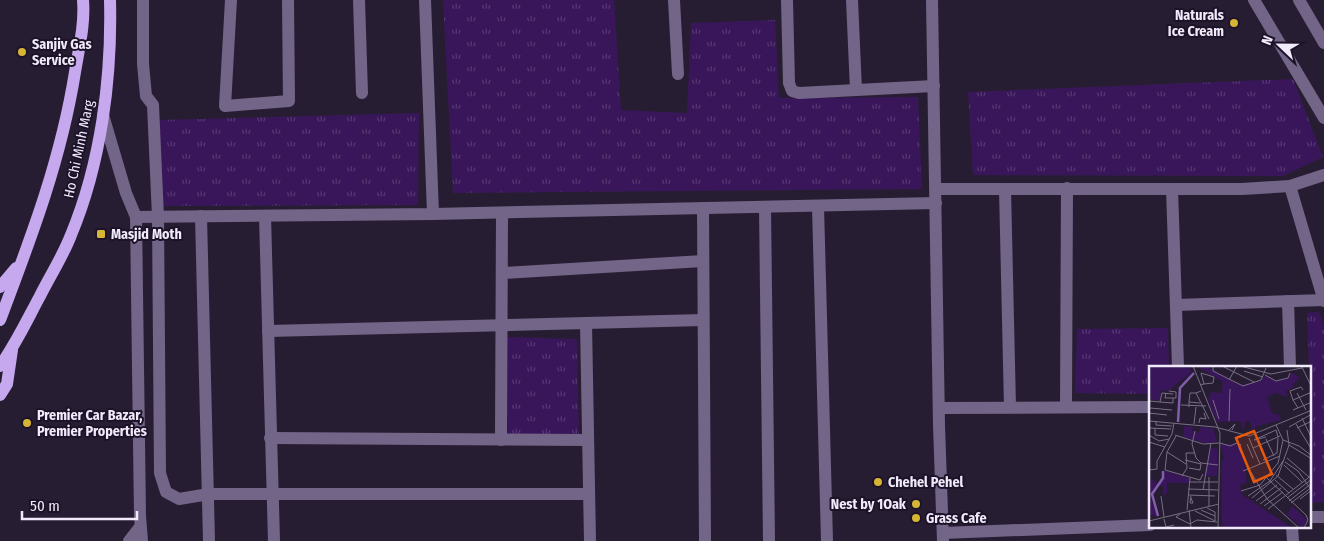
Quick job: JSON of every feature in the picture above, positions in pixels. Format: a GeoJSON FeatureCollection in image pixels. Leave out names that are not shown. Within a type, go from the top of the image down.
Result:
{"type":"FeatureCollection","features":[{"type":"Feature","properties":{"kind":"main road","name":"Ho Chi Minh Marg"},"geometry":{"type":"LineString","coordinates":[[0,320],[50,182],[70,105],[84,18],[84,0]]}},
{"type":"Feature","properties":{"kind":"main road","name":"Ho Chi Minh Marg"},"geometry":{"type":"LineString","coordinates":[[13,348],[71,237],[85,200],[96,156],[103,115],[108,66],[110,0]]}},
{"type":"Feature","properties":{"kind":"main road"},"geometry":{"type":"LineString","coordinates":[[0,287],[22,260]]}},
{"type":"Feature","properties":{"kind":"main road"},"geometry":{"type":"LineString","coordinates":[[0,366],[13,348]]}},
{"type":"Feature","properties":{"kind":"main road"},"geometry":{"type":"LineString","coordinates":[[0,395],[7,384],[13,348]]}},
{"type":"Feature","properties":{"kind":"street"},"geometry":{"type":"LineString","coordinates":[[143,0],[143,64],[146,96],[153,105],[158,217],[160,473],[166,492],[179,499],[209,494],[588,494]]}},
{"type":"Feature","properties":{"kind":"street"},"geometry":{"type":"LineString","coordinates":[[231,0],[226,106],[290,101],[288,0]]}},
{"type":"Feature","properties":{"kind":"street"},"geometry":{"type":"LineString","coordinates":[[359,0],[362,93]]}},
{"type":"Feature","properties":{"kind":"street"},"geometry":{"type":"LineString","coordinates":[[425,0],[433,214]]}},
{"type":"Feature","properties":{"kind":"street"},"geometry":{"type":"LineString","coordinates":[[674,0],[678,74]]}},
{"type":"Feature","properties":{"kind":"street"},"geometry":{"type":"LineString","coordinates":[[787,0],[789,84],[792,91],[799,93],[934,86]]}},
{"type":"Feature","properties":{"kind":"street"},"geometry":{"type":"LineString","coordinates":[[852,0],[856,90]]}},
{"type":"Feature","properties":{"kind":"street"},"geometry":{"type":"LineString","coordinates":[[932,0],[943,537],[1069,535],[1149,526]]}},
{"type":"Feature","properties":{"kind":"street"},"geometry":{"type":"LineString","coordinates":[[1254,0],[1324,118]]}},
{"type":"Feature","properties":{"kind":"street"},"geometry":{"type":"LineString","coordinates":[[1299,0],[1324,43]]}},
{"type":"Feature","properties":{"kind":"street"},"geometry":{"type":"LineString","coordinates":[[103,115],[126,193],[136,217],[140,527],[142,541]]}},
{"type":"Feature","properties":{"kind":"street"},"geometry":{"type":"LineString","coordinates":[[936,189],[1242,189],[1290,186],[1324,175]]}},
{"type":"Feature","properties":{"kind":"street"},"geometry":{"type":"LineString","coordinates":[[1176,305],[1324,300],[1290,186]]}},
{"type":"Feature","properties":{"kind":"street"},"geometry":{"type":"LineString","coordinates":[[1066,407],[1067,188]]}},
{"type":"Feature","properties":{"kind":"street"},"geometry":{"type":"LineString","coordinates":[[1005,189],[1010,407]]}},
{"type":"Feature","properties":{"kind":"street"},"geometry":{"type":"LineString","coordinates":[[1172,189],[1178,366]]}},
{"type":"Feature","properties":{"kind":"street"},"geometry":{"type":"LineString","coordinates":[[136,217],[502,213],[936,203]]}},
{"type":"Feature","properties":{"kind":"street"},"geometry":{"type":"LineString","coordinates":[[818,206],[826,541]]}},
{"type":"Feature","properties":{"kind":"street"},"geometry":{"type":"LineString","coordinates":[[765,207],[769,541]]}},
{"type":"Feature","properties":{"kind":"street"},"geometry":{"type":"LineString","coordinates":[[703,208],[705,541]]}},
{"type":"Feature","properties":{"kind":"street"},"geometry":{"type":"LineString","coordinates":[[501,440],[502,213]]}},
{"type":"Feature","properties":{"kind":"street"},"geometry":{"type":"LineString","coordinates":[[201,216],[209,541]]}},
{"type":"Feature","properties":{"kind":"street"},"geometry":{"type":"LineString","coordinates":[[265,216],[274,541]]}},
{"type":"Feature","properties":{"kind":"street"},"geometry":{"type":"LineString","coordinates":[[502,273],[703,261]]}},
{"type":"Feature","properties":{"kind":"street"},"geometry":{"type":"LineString","coordinates":[[1288,301],[1290,366]]}},
{"type":"Feature","properties":{"kind":"street"},"geometry":{"type":"LineString","coordinates":[[268,330],[703,320]]}},
{"type":"Feature","properties":{"kind":"street"},"geometry":{"type":"LineString","coordinates":[[586,323],[590,541]]}},
{"type":"Feature","properties":{"kind":"street"},"geometry":{"type":"LineString","coordinates":[[939,408],[1149,407]]}},
{"type":"Feature","properties":{"kind":"street"},"geometry":{"type":"LineString","coordinates":[[270,438],[587,440]]}},
{"type":"Feature","properties":{"kind":"street"},"geometry":{"type":"LineString","coordinates":[[129,541],[140,527]]}},
{"type":"Feature","properties":{"kind":"street"},"geometry":{"type":"LineString","coordinates":[[1292,528],[1292,541]]}},
{"type":"Feature","properties":{"kind":"green space"},"geometry":{"type":"Polygon","coordinates":[[[443,0],[614,0],[621,110],[687,113],[691,23],[775,20],[779,98],[918,97],[922,189],[453,193],[443,0]]]}},
{"type":"Feature","properties":{"kind":"green space"},"geometry":{"type":"Polygon","coordinates":[[[1293,79],[1323,157],[1283,176],[973,175],[968,92],[1293,79]]]}},
{"type":"Feature","properties":{"kind":"green space"},"geometry":{"type":"Polygon","coordinates":[[[419,113],[418,205],[160,206],[160,120],[419,113]]]}},
{"type":"Feature","properties":{"kind":"green space"},"geometry":{"type":"Polygon","coordinates":[[[1319,312],[1324,328],[1324,502],[1312,503],[1312,366],[1309,366],[1307,313],[1319,312]]]}},
{"type":"Feature","properties":{"kind":"green space"},"geometry":{"type":"Polygon","coordinates":[[[1168,328],[1169,366],[1149,366],[1149,394],[1075,393],[1077,329],[1168,328]]]}},
{"type":"Feature","properties":{"kind":"green space"},"geometry":{"type":"Polygon","coordinates":[[[505,337],[577,339],[579,436],[508,434],[505,337]]]}},
{"type":"Feature","properties":{"kind":"place","name":"Naturals Ice Cream"},"geometry":{"type":"Point","coordinates":[1234,23]}},
{"type":"Feature","properties":{"kind":"place","name":"Sanjiv Gas Service"},"geometry":{"type":"Point","coordinates":[22,52]}},
{"type":"Feature","properties":{"kind":"place","name":"Masjid Moth"},"geometry":{"type":"Point","coordinates":[101,234]}},
{"type":"Feature","properties":{"kind":"place","name":"Premier Car Bazar, Premier Properties"},"geometry":{"type":"Point","coordinates":[27,423]}},
{"type":"Feature","properties":{"kind":"place","name":"Chehel Pehel"},"geometry":{"type":"Point","coordinates":[878,482]}},
{"type":"Feature","properties":{"kind":"place","name":"Nest by 1Oak"},"geometry":{"type":"Point","coordinates":[916,504]}},
{"type":"Feature","properties":{"kind":"place","name":"Grass Cafe"},"geometry":{"type":"Point","coordinates":[916,518]}}]}
